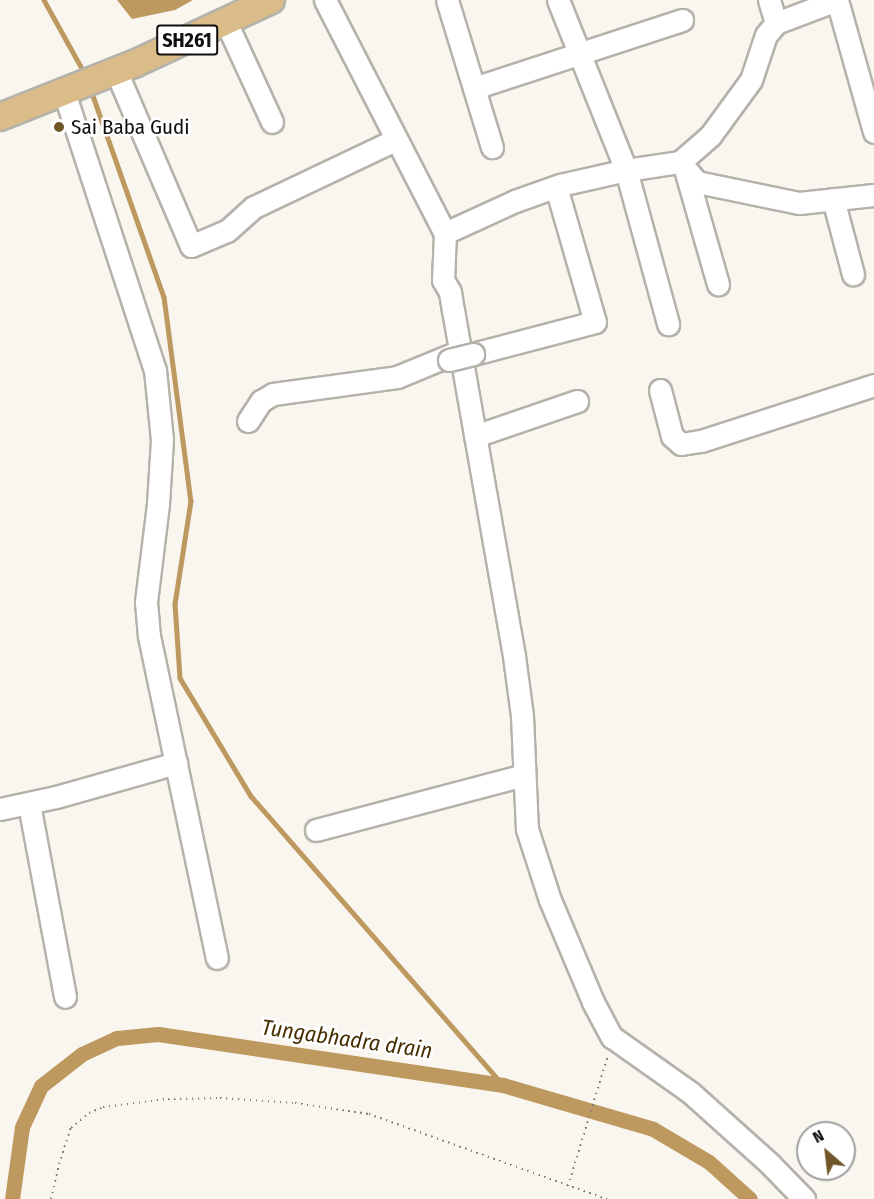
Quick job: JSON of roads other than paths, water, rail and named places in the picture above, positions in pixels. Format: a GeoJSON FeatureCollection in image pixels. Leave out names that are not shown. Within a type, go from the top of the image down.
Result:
{"type":"FeatureCollection","features":[{"type":"Feature","properties":{"kind":"main road","name":"SH261"},"geometry":{"type":"LineString","coordinates":[[0,117],[109,74],[271,0]]}},
{"type":"Feature","properties":{"kind":"street"},"geometry":{"type":"LineString","coordinates":[[325,0],[395,140],[445,233],[443,280],[450,292],[454,357],[475,436],[514,657],[522,716],[526,829],[550,900],[606,1029],[612,1037],[691,1093],[770,1164],[804,1199]]}},
{"type":"Feature","properties":{"kind":"street"},"geometry":{"type":"LineString","coordinates":[[447,0],[492,147]]}},
{"type":"Feature","properties":{"kind":"street"},"geometry":{"type":"LineString","coordinates":[[558,0],[626,170],[668,324]]}},
{"type":"Feature","properties":{"kind":"street"},"geometry":{"type":"LineString","coordinates":[[769,0],[776,22]]}},
{"type":"Feature","properties":{"kind":"street"},"geometry":{"type":"LineString","coordinates":[[445,233],[515,201],[556,187],[626,170],[683,165],[710,136],[751,80],[766,35],[776,22],[837,0],[874,132]]}},
{"type":"Feature","properties":{"kind":"street"},"geometry":{"type":"LineString","coordinates":[[474,88],[682,20]]}},
{"type":"Feature","properties":{"kind":"street"},"geometry":{"type":"LineString","coordinates":[[226,22],[272,122]]}},
{"type":"Feature","properties":{"kind":"street"},"geometry":{"type":"LineString","coordinates":[[109,74],[191,246],[226,231],[254,207],[395,140]]}},
{"type":"Feature","properties":{"kind":"street"},"geometry":{"type":"LineString","coordinates":[[70,90],[155,369],[162,440],[158,504],[146,602],[149,636],[218,958]]}},
{"type":"Feature","properties":{"kind":"street"},"geometry":{"type":"LineString","coordinates":[[683,165],[697,182],[799,203],[874,195]]}},
{"type":"Feature","properties":{"kind":"street"},"geometry":{"type":"LineString","coordinates":[[683,165],[718,284]]}},
{"type":"Feature","properties":{"kind":"street"},"geometry":{"type":"LineString","coordinates":[[248,421],[261,401],[273,394],[397,377],[454,357],[595,322],[556,187]]}},
{"type":"Feature","properties":{"kind":"street"},"geometry":{"type":"LineString","coordinates":[[833,199],[853,274]]}},
{"type":"Feature","properties":{"kind":"street"},"geometry":{"type":"LineString","coordinates":[[660,390],[672,436],[681,444],[701,441],[874,386]]}},
{"type":"Feature","properties":{"kind":"street"},"geometry":{"type":"LineString","coordinates":[[475,436],[577,400]]}},
{"type":"Feature","properties":{"kind":"street"},"geometry":{"type":"LineString","coordinates":[[0,809],[29,804],[176,763]]}},
{"type":"Feature","properties":{"kind":"street"},"geometry":{"type":"LineString","coordinates":[[316,830],[524,775]]}},
{"type":"Feature","properties":{"kind":"street"},"geometry":{"type":"LineString","coordinates":[[29,804],[65,997]]}},
{"type":"Feature","properties":{"kind":"waterway"},"geometry":{"type":"LineString","coordinates":[[44,0],[85,74]]}},
{"type":"Feature","properties":{"kind":"waterway"},"geometry":{"type":"LineString","coordinates":[[91,90],[164,297],[191,501],[175,604],[180,678],[251,796],[503,1085]]}},
{"type":"Feature","properties":{"kind":"waterway","name":"Tungabhadra drain"},"geometry":{"type":"LineString","coordinates":[[12,1199],[22,1127],[41,1086],[82,1054],[117,1038],[158,1034],[503,1085],[653,1129],[709,1162],[750,1199]]}},
{"type":"Feature","properties":{"kind":"place","name":"Sai Baba Gudi"},"geometry":{"type":"Point","coordinates":[59,127]}}]}
